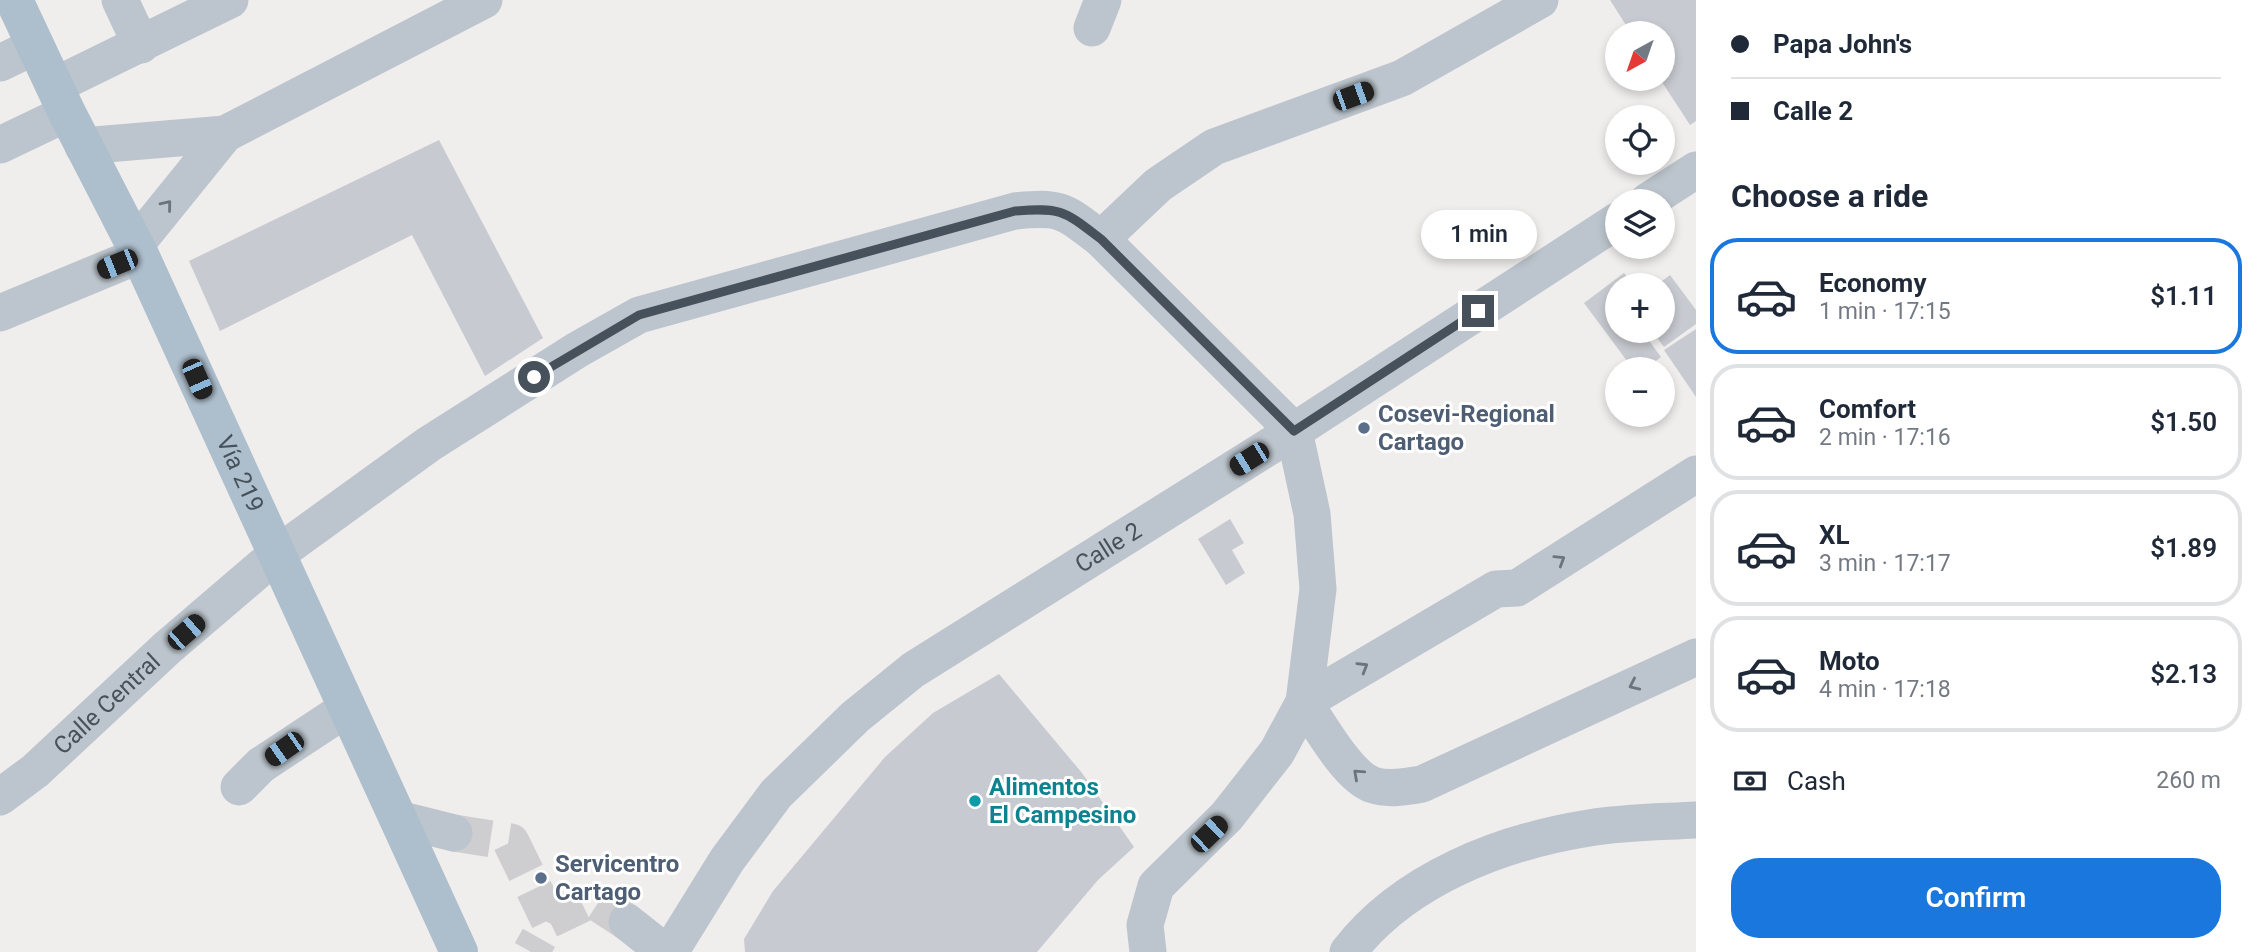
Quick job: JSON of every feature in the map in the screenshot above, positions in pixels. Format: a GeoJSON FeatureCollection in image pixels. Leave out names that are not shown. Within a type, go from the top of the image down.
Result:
{"type":"FeatureCollection","features":[{"type":"Feature","properties":{"kind":"main road","name":"Vía 219"},"geometry":{"type":"LineString","coordinates":[[14,0],[68,115],[138,250],[459,952]]}},
{"type":"Feature","properties":{"kind":"street"},"geometry":{"type":"LineString","coordinates":[[120,0],[141,45]]}},
{"type":"Feature","properties":{"kind":"street"},"geometry":{"type":"LineString","coordinates":[[0,145],[68,115],[141,45],[230,0]]}},
{"type":"Feature","properties":{"kind":"street"},"geometry":{"type":"LineString","coordinates":[[0,313],[138,250],[225,134],[484,0]]}},
{"type":"Feature","properties":{"kind":"street"},"geometry":{"type":"LineString","coordinates":[[1101,239],[1158,185],[1214,147],[1402,78],[1540,0]]}},
{"type":"Feature","properties":{"kind":"street"},"geometry":{"type":"LineString","coordinates":[[0,62],[36,46]]}},
{"type":"Feature","properties":{"kind":"street"},"geometry":{"type":"LineString","coordinates":[[68,115],[225,134]]}},
{"type":"Feature","properties":{"kind":"street"},"geometry":{"type":"LineString","coordinates":[[1667,189],[1696,170]]}},
{"type":"Feature","properties":{"kind":"street","name":"Calle Central"},"geometry":{"type":"LineString","coordinates":[[0,797],[35,771],[167,648],[277,554],[429,444],[577,350],[639,315],[1015,211],[1050,208],[1072,217],[1101,239],[1294,431]]}},
{"type":"Feature","properties":{"kind":"street","name":"Calle 2"},"geometry":{"type":"LineString","coordinates":[[670,952],[727,860],[776,794],[855,717],[913,670],[1294,431],[1605,229]]}},
{"type":"Feature","properties":{"kind":"street"},"geometry":{"type":"LineString","coordinates":[[1148,952],[1145,925],[1156,886],[1227,817],[1278,752],[1304,702],[1318,589],[1312,514],[1294,431]]}},
{"type":"Feature","properties":{"kind":"street"},"geometry":{"type":"LineString","coordinates":[[1304,702],[1496,589],[1517,588],[1696,474]]}},
{"type":"Feature","properties":{"kind":"street"},"geometry":{"type":"LineString","coordinates":[[1304,702],[1341,757],[1354,771],[1371,785],[1401,788],[1422,785],[1696,657]]}},
{"type":"Feature","properties":{"kind":"street"},"geometry":{"type":"LineString","coordinates":[[239,787],[261,765],[346,709]]}},
{"type":"Feature","properties":{"kind":"street"},"geometry":{"type":"LineString","coordinates":[[398,819],[454,832]]}},
{"type":"Feature","properties":{"kind":"street"},"geometry":{"type":"LineString","coordinates":[[1348,952],[1362,933],[1408,893],[1456,869],[1521,844],[1589,828],[1696,820]]}},
{"type":"Feature","properties":{"kind":"street"},"geometry":{"type":"LineString","coordinates":[[627,922],[664,952]]}},
{"type":"Feature","properties":{"kind":"building"},"geometry":{"type":"Polygon","coordinates":[[[1610,0],[1696,0],[1696,121],[1690,125],[1668,91],[1675,91],[1675,21],[1623,21],[1610,0]]]}},
{"type":"Feature","properties":{"kind":"building"},"geometry":{"type":"Polygon","coordinates":[[[439,140],[543,338],[485,376],[412,235],[220,331],[189,261],[439,140]]]}},
{"type":"Feature","properties":{"kind":"building"},"geometry":{"type":"Polygon","coordinates":[[[1675,282],[1696,310],[1696,324],[1675,339],[1675,282]]]}},
{"type":"Feature","properties":{"kind":"building"},"geometry":{"type":"Polygon","coordinates":[[[1605,287],[1605,331],[1584,303],[1605,287]]]}},
{"type":"Feature","properties":{"kind":"building"},"geometry":{"type":"Polygon","coordinates":[[[1696,329],[1696,397],[1675,366],[1675,357],[1669,357],[1664,350],[1696,329]]]}},
{"type":"Feature","properties":{"kind":"building"},"geometry":{"type":"Polygon","coordinates":[[[1614,343],[1651,343],[1661,357],[1624,357],[1614,343]]]}},
{"type":"Feature","properties":{"kind":"building"},"geometry":{"type":"Polygon","coordinates":[[[1230,519],[1244,543],[1232,550],[1245,573],[1226,585],[1198,539],[1230,519]]]}},
{"type":"Feature","properties":{"kind":"building","name":"Alimentos El Campesino"},"geometry":{"type":"Polygon","coordinates":[[[999,674],[1082,773],[1134,847],[1098,880],[1037,952],[745,952],[744,939],[773,891],[885,757],[933,713],[999,674]]]}},
{"type":"Feature","properties":{"kind":"tunnel"},"geometry":{"type":"LineString","coordinates":[[454,833],[511,842],[549,920],[531,952]]}},
{"type":"Feature","properties":{"kind":"tunnel"},"geometry":{"type":"LineString","coordinates":[[549,920],[592,899],[627,922]]}},
{"type":"Feature","properties":{"kind":"place","name":"Cosevi-Regional Cartago"},"geometry":{"type":"Point","coordinates":[1364,428]}},
{"type":"Feature","properties":{"kind":"place","name":"Alimentos El Campesino"},"geometry":{"type":"Point","coordinates":[975,801]}},
{"type":"Feature","properties":{"kind":"place","name":"Servicentro Cartago"},"geometry":{"type":"Point","coordinates":[541,878]}},
{"type":"Feature","properties":{"kind":"route"},"geometry":{"type":"LineString","coordinates":[[534,377],[639,315],[799,268],[957,229],[1015,211],[1050,208],[1072,217],[1101,239],[1294,431],[1478,311]]}}]}
